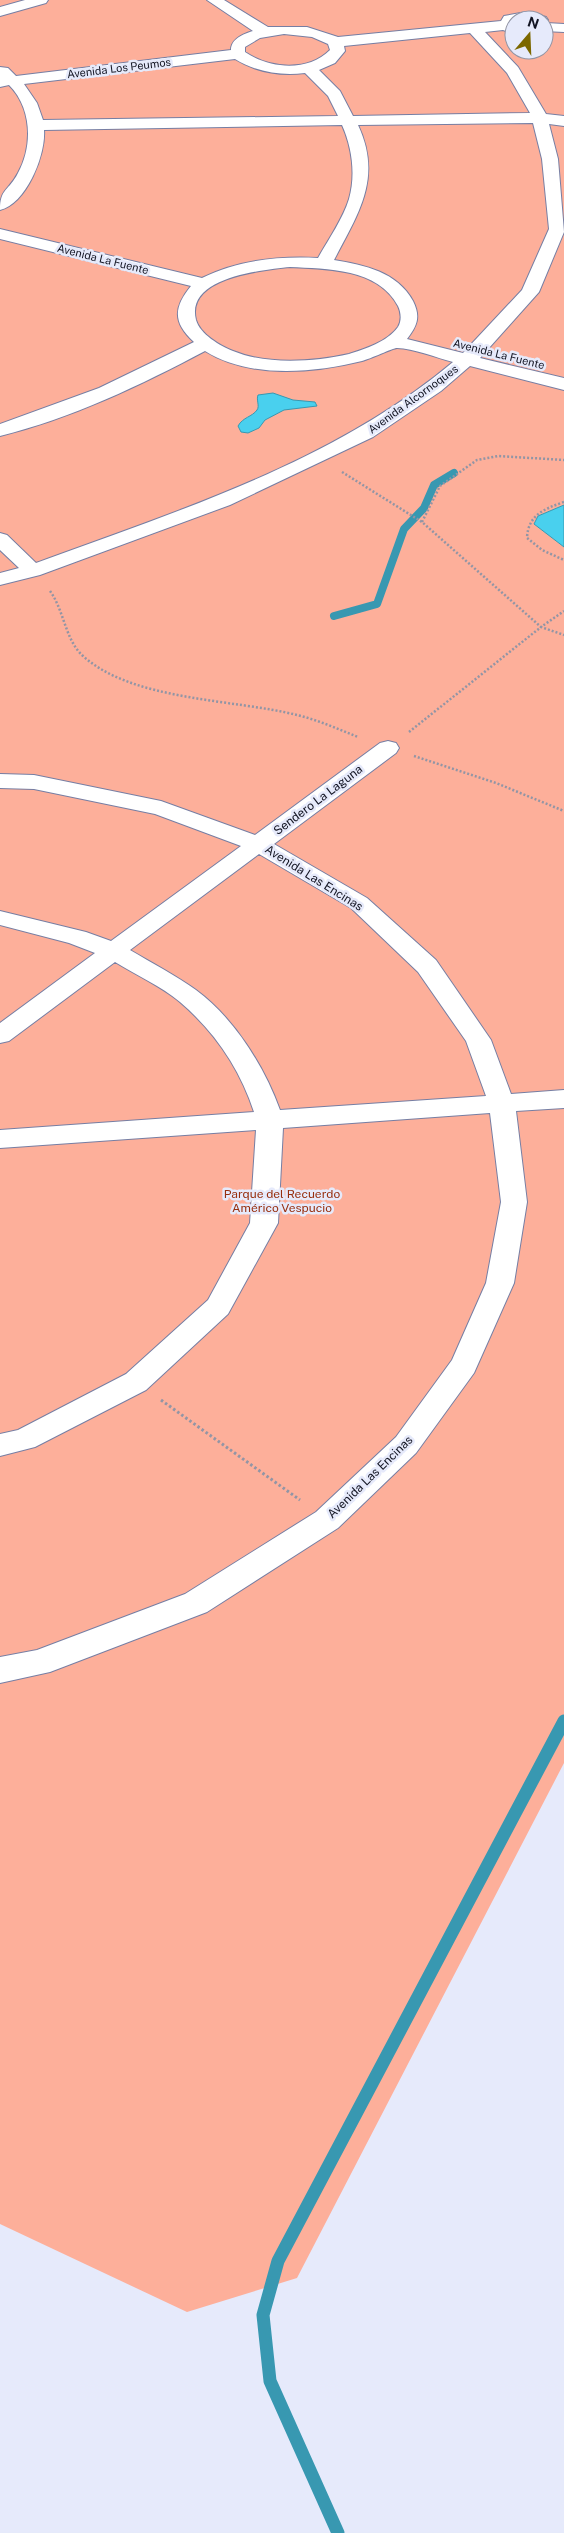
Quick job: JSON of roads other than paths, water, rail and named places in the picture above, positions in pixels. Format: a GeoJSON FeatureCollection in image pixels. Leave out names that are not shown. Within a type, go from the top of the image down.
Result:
{"type":"FeatureCollection","features":[{"type":"Feature","properties":{"kind":"lane"},"geometry":{"type":"LineString","coordinates":[[0,12],[41,0]]}},
{"type":"Feature","properties":{"kind":"lane"},"geometry":{"type":"LineString","coordinates":[[214,0],[266,32]]}},
{"type":"Feature","properties":{"kind":"lane"},"geometry":{"type":"LineString","coordinates":[[335,42],[338,51],[333,58],[308,68],[263,66],[250,62],[238,54],[238,46],[242,40],[266,32],[307,31],[320,34],[335,42],[473,28],[504,27]]}},
{"type":"Feature","properties":{"kind":"lane","name":"Avenida Alcornoques"},"geometry":{"type":"LineString","coordinates":[[0,579],[33,572],[223,501],[366,433],[434,387],[473,354],[530,292],[557,229],[550,158],[540,118],[528,94],[512,70],[473,28]]}},
{"type":"Feature","properties":{"kind":"lane","name":"Avenida Los Peumos"},"geometry":{"type":"LineString","coordinates":[[7,81],[238,54]]}},
{"type":"Feature","properties":{"kind":"lane"},"geometry":{"type":"LineString","coordinates":[[308,68],[335,94],[358,142],[360,176],[357,199],[324,264]]}},
{"type":"Feature","properties":{"kind":"lane"},"geometry":{"type":"LineString","coordinates":[[0,69],[7,81],[31,105],[38,125],[36,147],[26,174],[0,205]]}},
{"type":"Feature","properties":{"kind":"lane"},"geometry":{"type":"LineString","coordinates":[[38,125],[540,118],[564,121]]}},
{"type":"Feature","properties":{"kind":"lane","name":"Avenida La Fuente"},"geometry":{"type":"LineString","coordinates":[[0,234],[206,284]]}},
{"type":"Feature","properties":{"kind":"lane"},"geometry":{"type":"LineString","coordinates":[[290,262],[324,264],[354,269],[380,278],[399,291],[410,306],[410,321],[400,337],[377,351],[344,361],[306,366],[266,363],[229,356],[206,343],[191,329],[186,313],[191,298],[206,284],[228,273],[258,265],[290,262]]}},
{"type":"Feature","properties":{"kind":"lane","name":"Avenida La Fuente"},"geometry":{"type":"LineString","coordinates":[[400,337],[473,354],[564,370]]}},
{"type":"Feature","properties":{"kind":"lane"},"geometry":{"type":"LineString","coordinates":[[0,430],[83,403],[147,376],[206,343]]}},
{"type":"Feature","properties":{"kind":"lane","name":"Avenida La Fuente"},"geometry":{"type":"LineString","coordinates":[[473,354],[564,384]]}},
{"type":"Feature","properties":{"kind":"lane"},"geometry":{"type":"LineString","coordinates":[[0,539],[33,572]]}},
{"type":"Feature","properties":{"kind":"lane","name":"Sendero La Laguna"},"geometry":{"type":"LineString","coordinates":[[0,1035],[388,748]]}},
{"type":"Feature","properties":{"kind":"lane","name":"Avenida Las Encinas"},"geometry":{"type":"LineString","coordinates":[[0,780],[34,782],[161,808],[258,844],[359,903],[427,966],[478,1040],[502,1103],[514,1202],[500,1283],[464,1365],[412,1437],[327,1520],[196,1603],[39,1663],[0,1670]]}},
{"type":"Feature","properties":{"kind":"lane"},"geometry":{"type":"LineString","coordinates":[[0,918],[77,937],[114,950],[188,996],[229,1037],[258,1086],[270,1120],[264,1223],[218,1307],[136,1382],[25,1438],[0,1445]]}},
{"type":"Feature","properties":{"kind":"lane"},"geometry":{"type":"LineString","coordinates":[[0,1139],[564,1099]]}},
{"type":"Feature","properties":{"kind":"water"},"geometry":{"type":"Polygon","coordinates":[[[273,393],[293,400],[315,402],[317,406],[284,410],[265,420],[259,428],[248,433],[241,432],[238,426],[240,423],[258,408],[258,395],[273,393]]]}},
{"type":"Feature","properties":{"kind":"water"},"geometry":{"type":"Polygon","coordinates":[[[564,505],[564,547],[534,524],[538,516],[564,505]]]}},
{"type":"Feature","properties":{"kind":"waterway"},"geometry":{"type":"LineString","coordinates":[[334,616],[377,604],[404,529],[424,508],[434,485],[454,473]]}},
{"type":"Feature","properties":{"kind":"waterway"},"geometry":{"type":"LineString","coordinates":[[338,2533],[270,2381],[263,2315],[278,2261],[564,1721]]}},
{"type":"Feature","properties":{"kind":"park label","name":"Parque del Recuerdo Américo Vespucio"},"geometry":{"type":"Point","coordinates":[282,1201]}}]}
